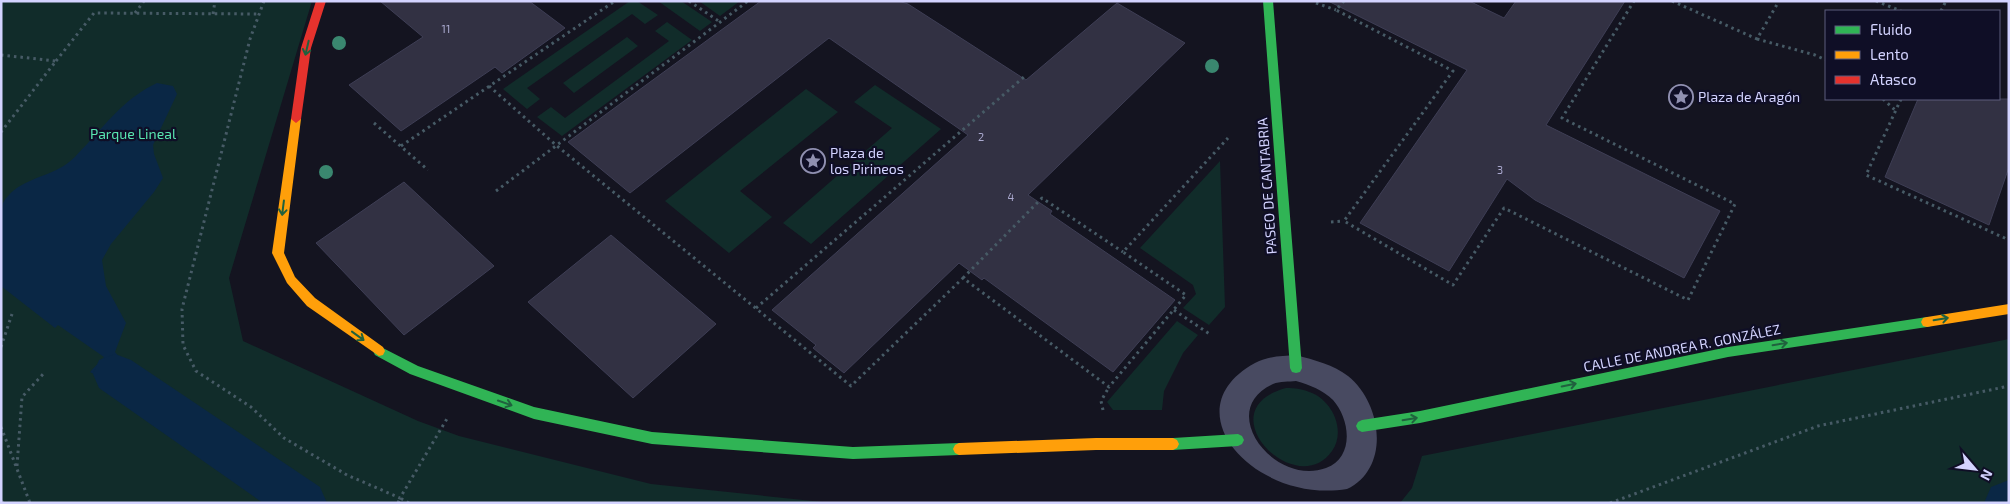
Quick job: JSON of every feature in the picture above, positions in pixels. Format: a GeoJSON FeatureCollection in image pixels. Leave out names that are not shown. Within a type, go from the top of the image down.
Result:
{"type":"FeatureCollection","features":[{"type":"Feature","properties":{"kind":"street"},"geometry":{"type":"LineString","coordinates":[[321,1],[306,48],[278,253],[291,280],[311,302],[371,346],[414,370],[534,413],[643,436],[794,450],[853,453],[1096,444],[1197,444],[1238,440]]}},
{"type":"Feature","properties":{"kind":"street","name":"PASEO DE CANTABRIA"},"geometry":{"type":"LineString","coordinates":[[1268,1],[1296,368]]}},
{"type":"Feature","properties":{"kind":"street","name":"CALLE DE ANDREA R. GONZÁLEZ"},"geometry":{"type":"LineString","coordinates":[[1362,426],[1420,417],[1728,352],[2009,309]]}},
{"type":"Feature","properties":{"kind":"street"},"geometry":{"type":"LineString","coordinates":[[1296,368],[1318,374],[1339,386],[1354,404],[1362,426],[1361,450],[1348,470],[1328,483],[1301,486],[1275,479],[1252,462],[1238,440],[1234,411],[1244,387],[1267,372],[1296,368]]}},
{"type":"Feature","properties":{"kind":"path"},"geometry":{"type":"LineString","coordinates":[[135,13],[144,1]]}},
{"type":"Feature","properties":{"kind":"path"},"geometry":{"type":"LineString","coordinates":[[213,14],[215,1]]}},
{"type":"Feature","properties":{"kind":"path"},"geometry":{"type":"LineString","coordinates":[[264,1],[250,39],[182,309],[183,345],[196,371],[251,407],[284,438],[347,475],[410,503]]}},
{"type":"Feature","properties":{"kind":"path"},"geometry":{"type":"LineString","coordinates":[[401,146],[615,1]]}},
{"type":"Feature","properties":{"kind":"path"},"geometry":{"type":"LineString","coordinates":[[688,1],[720,22]]}},
{"type":"Feature","properties":{"kind":"path"},"geometry":{"type":"LineString","coordinates":[[496,192],[748,1]]}},
{"type":"Feature","properties":{"kind":"path"},"geometry":{"type":"LineString","coordinates":[[1336,10],[1344,1]]}},
{"type":"Feature","properties":{"kind":"path"},"geometry":{"type":"LineString","coordinates":[[1331,222],[1344,221],[1453,285],[1504,208],[1688,300],[1735,204],[1562,118],[1634,1]]}},
{"type":"Feature","properties":{"kind":"path"},"geometry":{"type":"LineString","coordinates":[[1672,1],[1757,39],[1825,60]]}},
{"type":"Feature","properties":{"kind":"path"},"geometry":{"type":"LineString","coordinates":[[1757,39],[1779,1]]}},
{"type":"Feature","properties":{"kind":"path"},"geometry":{"type":"LineString","coordinates":[[1876,1],[1898,10]]}},
{"type":"Feature","properties":{"kind":"path"},"geometry":{"type":"LineString","coordinates":[[1316,3],[1336,10],[1453,71],[1344,221]]}},
{"type":"Feature","properties":{"kind":"path"},"geometry":{"type":"LineString","coordinates":[[1,132],[94,13],[259,14]]}},
{"type":"Feature","properties":{"kind":"path"},"geometry":{"type":"LineString","coordinates":[[1,54],[56,61]]}},
{"type":"Feature","properties":{"kind":"path"},"geometry":{"type":"LineString","coordinates":[[756,308],[1024,78]]}},
{"type":"Feature","properties":{"kind":"path"},"geometry":{"type":"LineString","coordinates":[[489,86],[557,146],[851,386],[963,278],[1042,198],[1186,296],[1109,387],[963,278]]}},
{"type":"Feature","properties":{"kind":"path"},"geometry":{"type":"LineString","coordinates":[[1884,100],[1895,110]]}},
{"type":"Feature","properties":{"kind":"path"},"geometry":{"type":"LineString","coordinates":[[1900,100],[1866,175],[2009,240]]}},
{"type":"Feature","properties":{"kind":"path"},"geometry":{"type":"LineString","coordinates":[[374,123],[428,170]]}},
{"type":"Feature","properties":{"kind":"path"},"geometry":{"type":"LineString","coordinates":[[1124,252],[1228,138]]}},
{"type":"Feature","properties":{"kind":"path"},"geometry":{"type":"LineString","coordinates":[[1174,310],[1211,336]]}},
{"type":"Feature","properties":{"kind":"path"},"geometry":{"type":"LineString","coordinates":[[1,347],[12,314]]}},
{"type":"Feature","properties":{"kind":"path"},"geometry":{"type":"LineString","coordinates":[[16,466],[22,397],[45,372]]}},
{"type":"Feature","properties":{"kind":"path"},"geometry":{"type":"LineString","coordinates":[[1610,503],[1818,426],[2009,386]]}},
{"type":"Feature","properties":{"kind":"path"},"geometry":{"type":"LineString","coordinates":[[398,503],[450,413]]}},
{"type":"Feature","properties":{"kind":"path"},"geometry":{"type":"LineString","coordinates":[[1,427],[30,503]]}},
{"type":"Feature","properties":{"kind":"green space","name":"Parque Lineal"},"geometry":{"type":"Polygon","coordinates":[[[1,1],[312,1],[229,278],[243,341],[418,421],[459,436],[651,484],[832,503],[1,503],[1,1]]]}},
{"type":"Feature","properties":{"kind":"green space"},"geometry":{"type":"Polygon","coordinates":[[[630,1],[637,1],[658,15],[645,24],[632,14],[527,88],[540,99],[527,109],[503,89],[630,1]]]}},
{"type":"Feature","properties":{"kind":"green space"},"geometry":{"type":"Polygon","coordinates":[[[658,1],[681,1],[712,22],[700,31],[658,1]]]}},
{"type":"Feature","properties":{"kind":"green space"},"geometry":{"type":"Polygon","coordinates":[[[699,1],[740,1],[720,16],[699,1]]]}},
{"type":"Feature","properties":{"kind":"green space"},"geometry":{"type":"Polygon","coordinates":[[[667,22],[692,40],[562,136],[537,117],[551,107],[565,118],[669,41],[655,31],[667,22]]]}},
{"type":"Feature","properties":{"kind":"green space"},"geometry":{"type":"Polygon","coordinates":[[[627,37],[638,46],[574,93],[563,83],[627,37]]]}},
{"type":"Feature","properties":{"kind":"green space"},"geometry":{"type":"Polygon","coordinates":[[[875,85],[941,129],[811,244],[783,223],[892,128],[854,102],[875,85]]]}},
{"type":"Feature","properties":{"kind":"green space"},"geometry":{"type":"Polygon","coordinates":[[[806,89],[838,112],[740,191],[772,217],[729,253],[665,201],[806,89]]]}},
{"type":"Feature","properties":{"kind":"green space"},"geometry":{"type":"Polygon","coordinates":[[[1220,161],[1225,307],[1209,325],[1183,308],[1196,294],[1193,285],[1140,248],[1220,161]]]}},
{"type":"Feature","properties":{"kind":"green space"},"geometry":{"type":"Polygon","coordinates":[[[1177,321],[1198,335],[1183,353],[1164,391],[1162,410],[1113,410],[1107,402],[1177,321]]]}},
{"type":"Feature","properties":{"kind":"green space"},"geometry":{"type":"Polygon","coordinates":[[[2009,339],[2009,503],[1400,503],[1412,488],[1422,456],[2009,339]]]}},
{"type":"Feature","properties":{"kind":"green space"},"geometry":{"type":"Polygon","coordinates":[[[1286,388],[1305,391],[1319,397],[1326,403],[1335,418],[1338,435],[1336,443],[1332,451],[1316,464],[1298,466],[1280,459],[1265,447],[1255,431],[1254,414],[1263,399],[1286,388]]]}},
{"type":"Feature","properties":{"kind":"water"},"geometry":{"type":"Polygon","coordinates":[[[157,83],[173,86],[177,94],[153,145],[154,154],[163,178],[154,192],[111,244],[102,260],[106,286],[126,323],[115,352],[125,364],[108,382],[90,372],[104,357],[58,325],[55,328],[1,286],[2,208],[8,196],[21,185],[68,163],[120,109],[137,95],[157,83]]]}},
{"type":"Feature","properties":{"kind":"building"},"geometry":{"type":"Polygon","coordinates":[[[380,1],[529,1],[565,28],[502,73],[495,67],[401,131],[349,85],[423,37],[380,1]]]}},
{"type":"Feature","properties":{"kind":"building"},"geometry":{"type":"Polygon","coordinates":[[[761,1],[898,1],[908,4],[1026,80],[1117,3],[1185,43],[1028,195],[1052,211],[1050,214],[1175,300],[1113,372],[984,278],[982,280],[959,263],[844,373],[813,348],[816,345],[772,310],[968,135],[829,38],[630,193],[568,142],[761,1]]]}},
{"type":"Feature","properties":{"kind":"building"},"geometry":{"type":"Polygon","coordinates":[[[1328,1],[1469,1],[1504,18],[1516,1],[1625,1],[1546,125],[1720,211],[1684,278],[1535,200],[1507,179],[1449,271],[1360,223],[1467,70],[1328,1]]]}},
{"type":"Feature","properties":{"kind":"building"},"geometry":{"type":"Polygon","coordinates":[[[2009,99],[2009,167],[1989,225],[1885,177],[1918,100],[2009,99]]]}},
{"type":"Feature","properties":{"kind":"building"},"geometry":{"type":"Polygon","coordinates":[[[404,182],[494,266],[404,335],[316,243],[404,182]]]}},
{"type":"Feature","properties":{"kind":"building"},"geometry":{"type":"Polygon","coordinates":[[[611,235],[716,324],[633,398],[528,302],[611,235]]]}},
{"type":"Feature","properties":{"kind":"waterway"},"geometry":{"type":"LineString","coordinates":[[115,374],[303,503]]}},
{"type":"Feature","properties":{"kind":"traffic: fast"},"geometry":{"type":"LineString","coordinates":[[1268,1],[1296,368]]}},
{"type":"Feature","properties":{"kind":"traffic: fast"},"geometry":{"type":"LineString","coordinates":[[1362,426],[1420,417],[1728,352],[1927,322]]}},
{"type":"Feature","properties":{"kind":"traffic: fast"},"geometry":{"type":"LineString","coordinates":[[379,351],[414,370],[534,413],[652,438],[853,453],[959,449]]}},
{"type":"Feature","properties":{"kind":"traffic: fast"},"geometry":{"type":"LineString","coordinates":[[1173,444],[1238,440]]}},
{"type":"Feature","properties":{"kind":"traffic: slow"},"geometry":{"type":"LineString","coordinates":[[296,119],[278,253],[291,280],[311,302],[379,351]]}},
{"type":"Feature","properties":{"kind":"traffic: slow"},"geometry":{"type":"LineString","coordinates":[[1927,322],[2009,309]]}},
{"type":"Feature","properties":{"kind":"traffic: slow"},"geometry":{"type":"LineString","coordinates":[[959,449],[1096,444],[1173,444]]}},
{"type":"Feature","properties":{"kind":"traffic: jam"},"geometry":{"type":"LineString","coordinates":[[296,119],[306,48],[321,1]]}},
{"type":"Feature","properties":{"kind":"place","name":"Plaza de Aragón"},"geometry":{"type":"Point","coordinates":[1681,97]}},
{"type":"Feature","properties":{"kind":"place","name":"Plaza de los Pirineos"},"geometry":{"type":"Point","coordinates":[813,161]}}]}
